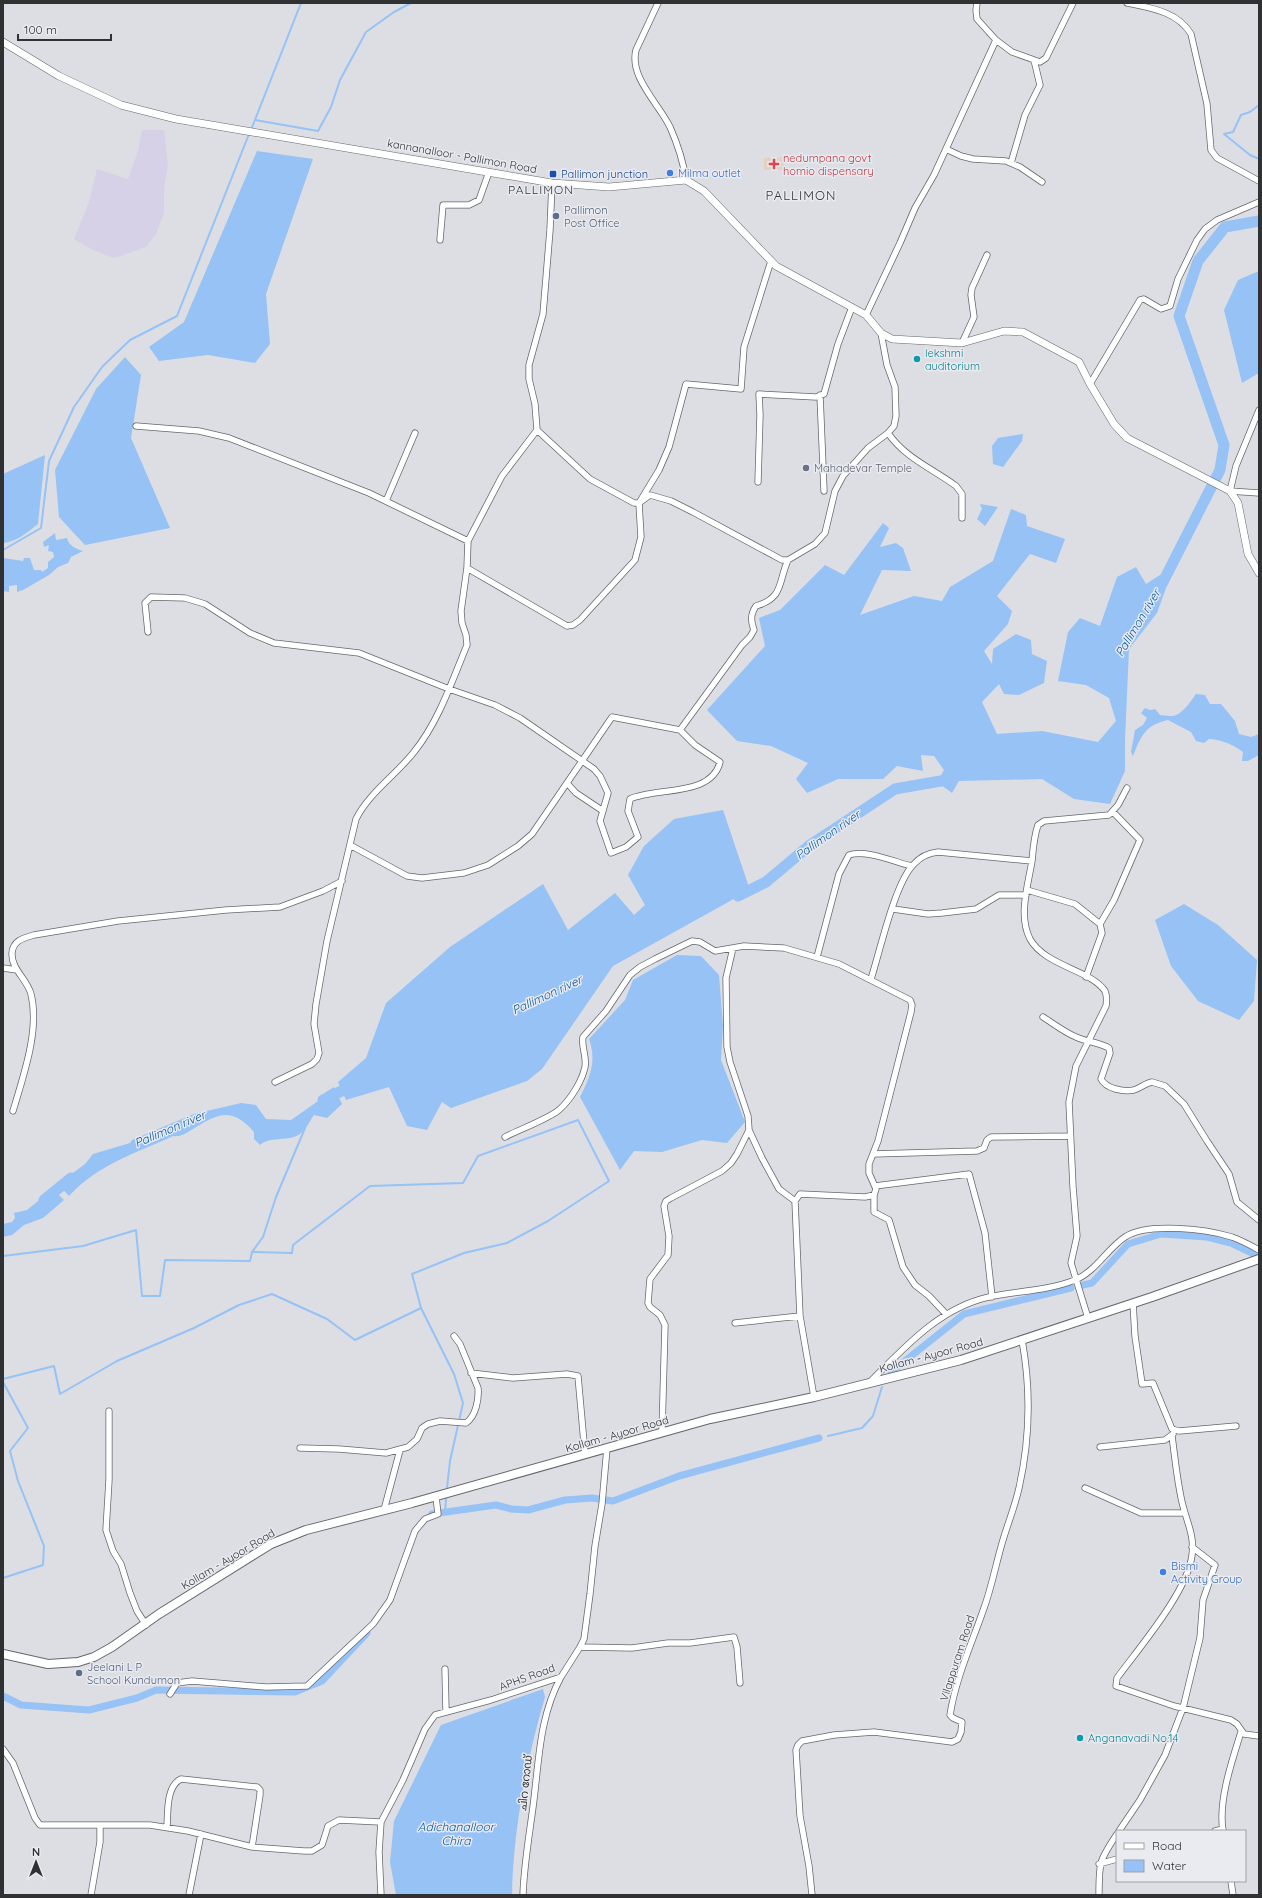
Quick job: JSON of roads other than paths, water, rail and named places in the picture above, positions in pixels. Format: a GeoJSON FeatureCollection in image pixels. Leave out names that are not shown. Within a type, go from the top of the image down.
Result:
{"type":"FeatureCollection","features":[{"type":"Feature","properties":{"kind":"main road","name":"Kollam - Ayoor Road"},"geometry":{"type":"LineString","coordinates":[[3,1654],[48,1664],[78,1662],[100,1654],[146,1625],[159,1614],[271,1544],[306,1530],[436,1497],[710,1419],[814,1397],[961,1360],[1133,1304],[1259,1259]]}},
{"type":"Feature","properties":{"kind":"street"},"geometry":{"type":"LineString","coordinates":[[658,3],[636,50],[634,66],[672,132],[681,153],[686,180],[704,191],[776,266],[866,315],[881,333],[892,339],[962,343],[1004,331],[1023,332],[1079,362],[1090,384],[1114,424],[1127,438],[1227,489],[1238,502],[1248,554],[1259,574]]}},
{"type":"Feature","properties":{"kind":"street"},"geometry":{"type":"LineString","coordinates":[[977,3],[977,18],[996,40],[1012,52],[1040,62],[1046,58],[1073,3]]}},
{"type":"Feature","properties":{"kind":"street"},"geometry":{"type":"LineString","coordinates":[[1127,3],[1166,13],[1177,18],[1186,26],[1191,34],[1195,47],[1207,104],[1211,150],[1217,158],[1259,181]]}},
{"type":"Feature","properties":{"kind":"street"},"geometry":{"type":"LineString","coordinates":[[866,315],[915,208],[934,175],[996,40]]}},
{"type":"Feature","properties":{"kind":"street","name":"kannanalloor - Pallimon Road"},"geometry":{"type":"LineString","coordinates":[[3,42],[59,76],[121,105],[176,119],[552,183],[609,187],[686,180]]}},
{"type":"Feature","properties":{"kind":"street"},"geometry":{"type":"LineString","coordinates":[[1011,163],[1025,115],[1040,85],[1034,60]]}},
{"type":"Feature","properties":{"kind":"street"},"geometry":{"type":"LineString","coordinates":[[946,148],[961,156],[973,159],[994,159],[1011,163],[1042,182]]}},
{"type":"Feature","properties":{"kind":"street"},"geometry":{"type":"LineString","coordinates":[[440,240],[443,205],[469,205],[479,200],[489,172]]}},
{"type":"Feature","properties":{"kind":"street"},"geometry":{"type":"LineString","coordinates":[[275,1082],[312,1064],[317,1060],[319,1053],[314,1024],[316,1004],[328,941],[356,819],[363,805],[384,785],[414,752],[434,722],[467,645],[461,612],[467,568],[468,542],[502,476],[537,430],[535,404],[529,379],[529,365],[542,314],[550,230],[552,183]]}},
{"type":"Feature","properties":{"kind":"street"},"geometry":{"type":"LineString","coordinates":[[1090,384],[1140,300],[1144,299],[1161,309],[1170,306],[1178,279],[1197,240],[1205,229],[1217,220],[1259,202]]}},
{"type":"Feature","properties":{"kind":"street"},"geometry":{"type":"LineString","coordinates":[[962,343],[974,317],[971,295],[972,288],[987,255]]}},
{"type":"Feature","properties":{"kind":"street"},"geometry":{"type":"LineString","coordinates":[[467,568],[567,626],[574,625],[580,620],[635,560],[642,537],[639,503],[659,470],[666,452],[686,384],[741,389],[744,347],[771,261]]}},
{"type":"Feature","properties":{"kind":"street"},"geometry":{"type":"LineString","coordinates":[[758,482],[760,415],[759,394],[820,395],[825,391],[838,344],[852,307]]}},
{"type":"Feature","properties":{"kind":"street"},"geometry":{"type":"LineString","coordinates":[[537,430],[590,479],[634,503],[639,503],[650,495],[671,501],[782,560],[788,560],[815,544],[825,533],[835,491],[853,463],[894,426],[896,416],[895,388],[887,365],[881,333]]}},
{"type":"Feature","properties":{"kind":"street"},"geometry":{"type":"LineString","coordinates":[[820,395],[824,492]]}},
{"type":"Feature","properties":{"kind":"street"},"geometry":{"type":"LineString","coordinates":[[1227,489],[1259,410]]}},
{"type":"Feature","properties":{"kind":"street"},"geometry":{"type":"LineString","coordinates":[[136,426],[199,431],[229,438],[386,501],[468,542]]}},
{"type":"Feature","properties":{"kind":"street"},"geometry":{"type":"LineString","coordinates":[[386,501],[415,433]]}},
{"type":"Feature","properties":{"kind":"street"},"geometry":{"type":"LineString","coordinates":[[888,433],[896,445],[904,452],[956,486],[962,494],[962,518]]}},
{"type":"Feature","properties":{"kind":"street"},"geometry":{"type":"LineString","coordinates":[[1227,489],[1259,493]]}},
{"type":"Feature","properties":{"kind":"street"},"geometry":{"type":"LineString","coordinates":[[680,730],[742,645],[750,637],[754,630],[751,622],[752,613],[756,606],[766,603],[778,592],[788,560]]}},
{"type":"Feature","properties":{"kind":"street"},"geometry":{"type":"LineString","coordinates":[[148,632],[145,603],[148,599],[151,597],[185,598],[205,604],[250,633],[274,643],[359,653],[448,689],[495,705],[520,718],[582,761],[598,773],[608,793],[600,825],[611,853],[626,847],[638,837],[628,811],[630,799],[649,793],[692,786],[706,782],[718,769],[720,762],[680,730],[612,717],[582,761],[567,783],[532,834],[518,846],[488,866],[464,873],[422,878],[411,877],[350,844]]}},
{"type":"Feature","properties":{"kind":"street"},"geometry":{"type":"LineString","coordinates":[[567,783],[576,793],[603,811]]}},
{"type":"Feature","properties":{"kind":"street"},"geometry":{"type":"LineString","coordinates":[[1088,1318],[1071,1263],[1077,1230],[1069,1102],[1071,1085],[1076,1066],[1107,1000],[1103,989],[1086,977],[1047,956],[1036,947],[1030,938],[1026,924],[1027,892],[1036,830],[1040,822],[1105,817],[1113,812],[1127,788]]}},
{"type":"Feature","properties":{"kind":"street"},"geometry":{"type":"LineString","coordinates":[[1100,924],[1114,900],[1140,840],[1113,812]]}},
{"type":"Feature","properties":{"kind":"street"},"geometry":{"type":"LineString","coordinates":[[871,979],[901,883],[911,866],[921,857],[928,853],[938,852],[1032,861]]}},
{"type":"Feature","properties":{"kind":"street"},"geometry":{"type":"LineString","coordinates":[[818,957],[839,874],[849,855],[855,853],[864,854],[911,866]]}},
{"type":"Feature","properties":{"kind":"street"},"geometry":{"type":"LineString","coordinates":[[13,1111],[27,1065],[33,1009],[29,987],[17,970],[13,960],[12,952],[15,944],[21,939],[34,935],[118,921],[226,910],[280,907],[316,894],[342,881]]}},
{"type":"Feature","properties":{"kind":"street"},"geometry":{"type":"LineString","coordinates":[[893,909],[928,914],[976,909],[999,895],[1027,892],[1075,904],[1100,924],[1102,933],[1086,977]]}},
{"type":"Feature","properties":{"kind":"street"},"geometry":{"type":"LineString","coordinates":[[505,1137],[560,1110],[568,1100],[580,1081],[585,1067],[586,1060],[583,1047],[583,1037],[606,1011],[630,975],[640,967],[692,941],[700,942],[715,950],[758,946],[784,948],[839,964],[907,998],[912,1005],[868,1169],[875,1186],[874,1212],[889,1220],[903,1268],[915,1285],[929,1296],[946,1314]]}},
{"type":"Feature","properties":{"kind":"street"},"geometry":{"type":"LineString","coordinates":[[733,948],[726,978],[727,1047],[734,1078],[748,1116],[749,1130],[762,1158],[779,1190],[795,1201]]}},
{"type":"Feature","properties":{"kind":"street"},"geometry":{"type":"LineString","coordinates":[[3,968],[17,970]]}},
{"type":"Feature","properties":{"kind":"street"},"geometry":{"type":"LineString","coordinates":[[1043,1017],[1068,1034],[1087,1041],[1096,1042],[1110,1049],[1100,1080],[1103,1083],[1112,1088],[1126,1091],[1135,1090],[1152,1082],[1165,1086],[1176,1096],[1184,1104],[1206,1141],[1230,1174],[1237,1202],[1259,1220]]}},
{"type":"Feature","properties":{"kind":"street"},"geometry":{"type":"LineString","coordinates":[[662,1432],[665,1325],[660,1315],[650,1307],[648,1303],[650,1279],[668,1255],[669,1236],[664,1206],[671,1198],[722,1171],[731,1163],[749,1130]]}},
{"type":"Feature","properties":{"kind":"street"},"geometry":{"type":"LineString","coordinates":[[873,1154],[977,1151],[984,1148],[987,1140],[991,1137],[1070,1136]]}},
{"type":"Feature","properties":{"kind":"street"},"geometry":{"type":"LineString","coordinates":[[875,1186],[969,1174],[985,1233],[992,1297]]}},
{"type":"Feature","properties":{"kind":"street"},"geometry":{"type":"LineString","coordinates":[[814,1397],[800,1316],[795,1201],[800,1194],[865,1197],[874,1195]]}},
{"type":"Feature","properties":{"kind":"street"},"geometry":{"type":"LineString","coordinates":[[868,1384],[894,1356],[946,1314],[969,1303],[992,1297],[1051,1288],[1076,1280],[1085,1275],[1125,1237],[1137,1231],[1161,1228],[1208,1233],[1231,1237],[1259,1250]]}},
{"type":"Feature","properties":{"kind":"street"},"geometry":{"type":"LineString","coordinates":[[1133,1304],[1135,1336],[1142,1384],[1153,1383],[1173,1434],[1182,1502],[1189,1521],[1192,1547],[1190,1567],[1182,1585],[1156,1626],[1117,1678],[1116,1682],[1119,1688],[1183,1708],[1231,1720],[1237,1724],[1241,1732],[1244,1734],[1259,1736]]}},
{"type":"Feature","properties":{"kind":"street"},"geometry":{"type":"LineString","coordinates":[[735,1323],[800,1316]]}},
{"type":"Feature","properties":{"kind":"street"},"geometry":{"type":"LineString","coordinates":[[300,1448],[339,1449],[386,1453],[408,1447],[417,1439],[422,1428],[428,1424],[440,1421],[466,1423],[470,1420],[475,1411],[478,1394],[460,1344],[454,1336]]}},
{"type":"Feature","properties":{"kind":"street","name":"Vilappuram Road"},"geometry":{"type":"LineString","coordinates":[[812,1895],[810,1866],[800,1816],[796,1750],[798,1745],[802,1741],[834,1735],[874,1732],[952,1742],[958,1739],[961,1732],[962,1722],[950,1715],[952,1703],[967,1654],[994,1577],[1003,1540],[1019,1488],[1026,1444],[1028,1382],[1022,1340]]}},
{"type":"Feature","properties":{"kind":"street"},"geometry":{"type":"LineString","coordinates":[[471,1373],[513,1378],[560,1374],[578,1376],[585,1454]]}},
{"type":"Feature","properties":{"kind":"street"},"geometry":{"type":"LineString","coordinates":[[109,1411],[109,1480],[106,1530],[113,1550],[121,1564],[132,1599],[146,1625]]}},
{"type":"Feature","properties":{"kind":"street"},"geometry":{"type":"LineString","coordinates":[[1100,1447],[1165,1440],[1173,1434],[1236,1426]]}},
{"type":"Feature","properties":{"kind":"street","name":"APHS Road"},"geometry":{"type":"LineString","coordinates":[[381,1822],[403,1780],[430,1721],[435,1715],[491,1700],[561,1676],[580,1647],[584,1639],[603,1497],[607,1448]]}},
{"type":"Feature","properties":{"kind":"street"},"geometry":{"type":"LineString","coordinates":[[384,1510],[400,1450]]}},
{"type":"Feature","properties":{"kind":"street"},"geometry":{"type":"LineString","coordinates":[[1085,1488],[1141,1513],[1185,1513]]}},
{"type":"Feature","properties":{"kind":"street"},"geometry":{"type":"LineString","coordinates":[[170,1694],[177,1683],[192,1681],[266,1687],[307,1686],[373,1624],[390,1600],[415,1531],[426,1519],[438,1514],[436,1497]]}},
{"type":"Feature","properties":{"kind":"street"},"geometry":{"type":"LineString","coordinates":[[1120,1830],[1140,1800],[1165,1755],[1183,1708],[1200,1638],[1203,1600],[1215,1565],[1192,1547]]}},
{"type":"Feature","properties":{"kind":"street"},"geometry":{"type":"LineString","coordinates":[[580,1647],[632,1648],[668,1643],[690,1643],[734,1636],[737,1647],[740,1683]]}},
{"type":"Feature","properties":{"kind":"street"},"geometry":{"type":"LineString","coordinates":[[444,1669],[446,1712]]}},
{"type":"Feature","properties":{"kind":"street","name":"ചിറ റോഡ്"},"geometry":{"type":"LineString","coordinates":[[523,1895],[524,1867],[533,1806],[537,1760],[545,1716],[552,1692],[561,1676]]}},
{"type":"Feature","properties":{"kind":"street"},"geometry":{"type":"LineString","coordinates":[[1223,1830],[1223,1805],[1232,1761],[1241,1732]]}},
{"type":"Feature","properties":{"kind":"street"},"geometry":{"type":"LineString","coordinates":[[3,1749],[6,1758],[14,1763],[37,1823],[50,1826],[144,1825],[167,1827],[252,1847],[312,1851],[322,1845],[328,1826],[339,1820],[381,1822],[379,1852],[381,1895]]}},
{"type":"Feature","properties":{"kind":"street"},"geometry":{"type":"LineString","coordinates":[[167,1827],[171,1788],[176,1781],[181,1779],[257,1787],[260,1790],[260,1795],[252,1847]]}},
{"type":"Feature","properties":{"kind":"street"},"geometry":{"type":"LineString","coordinates":[[91,1895],[100,1842],[100,1826]]}},
{"type":"Feature","properties":{"kind":"street"},"geometry":{"type":"LineString","coordinates":[[189,1895],[201,1834]]}},
{"type":"Feature","properties":{"kind":"street"},"geometry":{"type":"LineString","coordinates":[[1099,1895],[1099,1864],[1102,1856],[1116,1835]]}},
{"type":"Feature","properties":{"kind":"street"},"geometry":{"type":"LineString","coordinates":[[1099,1864],[1116,1859]]}},
{"type":"Feature","properties":{"kind":"street"},"geometry":{"type":"LineString","coordinates":[[1231,1882],[1233,1895]]}},
{"type":"Feature","properties":{"kind":"water"},"geometry":{"type":"Polygon","coordinates":[[[257,151],[313,159],[266,294],[270,344],[255,363],[208,355],[159,361],[149,347],[184,322],[257,151]]]}},
{"type":"Feature","properties":{"kind":"water"},"geometry":{"type":"Polygon","coordinates":[[[1259,271],[1259,373],[1242,383],[1224,310],[1238,280],[1259,271]]]}},
{"type":"Feature","properties":{"kind":"water"},"geometry":{"type":"Polygon","coordinates":[[[125,357],[141,375],[131,438],[170,528],[85,545],[59,517],[55,470],[96,389],[125,357]]]}},
{"type":"Feature","properties":{"kind":"water"},"geometry":{"type":"Polygon","coordinates":[[[1023,434],[1022,441],[1003,467],[993,464],[992,446],[998,438],[1023,434]]]}},
{"type":"Feature","properties":{"kind":"water"},"geometry":{"type":"Polygon","coordinates":[[[45,455],[38,524],[17,539],[3,543],[3,474],[45,455]]]}},
{"type":"Feature","properties":{"kind":"water"},"geometry":{"type":"Polygon","coordinates":[[[980,504],[998,507],[985,526],[977,519],[982,509],[980,504]]]}},
{"type":"Feature","properties":{"kind":"water"},"geometry":{"type":"Polygon","coordinates":[[[1011,509],[1026,515],[1027,526],[1065,539],[1056,563],[1030,554],[997,596],[1012,611],[1008,624],[984,651],[992,664],[993,649],[1016,634],[1031,640],[1032,654],[1047,661],[1044,683],[1019,695],[1004,694],[999,684],[982,702],[997,734],[1042,731],[1098,742],[1116,721],[1109,698],[1086,685],[1058,681],[1068,632],[1080,618],[1100,626],[1117,577],[1136,567],[1146,584],[1174,566],[1157,613],[1129,649],[1125,771],[1110,804],[1074,799],[1042,779],[959,781],[952,793],[937,782],[944,770],[934,756],[921,755],[923,771],[897,766],[883,779],[838,779],[807,793],[796,779],[808,763],[771,746],[737,741],[707,710],[765,646],[759,618],[780,610],[825,565],[844,575],[883,523],[889,528],[880,547],[896,543],[903,548],[911,571],[882,570],[860,615],[914,596],[942,601],[950,587],[993,561],[1011,509]]]}},
{"type":"Feature","properties":{"kind":"water"},"geometry":{"type":"Polygon","coordinates":[[[55,533],[56,540],[67,538],[71,545],[83,551],[71,557],[68,563],[58,567],[49,575],[23,590],[17,592],[17,585],[9,586],[9,592],[3,591],[3,558],[23,561],[24,558],[30,558],[34,570],[41,570],[42,572],[48,568],[48,562],[54,557],[53,552],[48,551],[49,545],[44,547],[43,542],[55,533]]]}},
{"type":"Feature","properties":{"kind":"water"},"geometry":{"type":"Polygon","coordinates":[[[1196,694],[1205,695],[1210,704],[1221,704],[1235,721],[1239,734],[1251,737],[1259,734],[1259,755],[1248,761],[1242,761],[1243,752],[1235,747],[1223,741],[1209,739],[1204,743],[1196,741],[1191,732],[1168,720],[1154,725],[1145,732],[1133,756],[1131,752],[1135,730],[1143,725],[1147,718],[1141,713],[1145,708],[1150,710],[1155,709],[1160,715],[1174,716],[1185,708],[1196,694]]]}},
{"type":"Feature","properties":{"kind":"water"},"geometry":{"type":"Polygon","coordinates":[[[723,810],[750,890],[613,966],[542,1069],[527,1081],[451,1108],[442,1102],[427,1130],[407,1126],[389,1087],[346,1100],[338,1082],[366,1058],[386,1003],[450,947],[543,884],[568,930],[615,893],[634,915],[645,905],[628,875],[644,846],[674,819],[723,810]]]}},
{"type":"Feature","properties":{"kind":"water"},"geometry":{"type":"Polygon","coordinates":[[[1184,904],[1218,925],[1257,960],[1254,1001],[1239,1020],[1198,1001],[1171,966],[1155,920],[1184,904]]]}},
{"type":"Feature","properties":{"kind":"water"},"geometry":{"type":"Polygon","coordinates":[[[677,955],[701,956],[719,975],[723,1026],[721,1060],[745,1122],[727,1143],[702,1140],[662,1152],[634,1151],[620,1170],[580,1097],[587,1083],[591,1069],[592,1055],[589,1039],[625,1000],[633,980],[677,955]]]}},
{"type":"Feature","properties":{"kind":"water"},"geometry":{"type":"Polygon","coordinates":[[[334,1087],[342,1104],[327,1118],[314,1115],[301,1133],[291,1138],[270,1140],[260,1145],[254,1139],[254,1132],[239,1119],[225,1115],[218,1116],[184,1134],[173,1136],[131,1154],[104,1168],[80,1185],[69,1196],[58,1184],[85,1164],[93,1154],[130,1143],[132,1140],[194,1114],[241,1103],[256,1105],[266,1119],[291,1120],[321,1099],[326,1092],[334,1087]]]}},
{"type":"Feature","properties":{"kind":"water"},"geometry":{"type":"Polygon","coordinates":[[[53,1189],[64,1200],[43,1218],[24,1225],[12,1235],[3,1237],[3,1224],[12,1222],[15,1218],[14,1213],[27,1210],[53,1189]]]}},
{"type":"Feature","properties":{"kind":"water","name":"Adichanalloor Chira"},"geometry":{"type":"Polygon","coordinates":[[[543,1689],[545,1697],[532,1745],[518,1820],[512,1895],[396,1895],[390,1862],[394,1821],[441,1725],[543,1689]]]}},
{"type":"Feature","properties":{"kind":"waterway"},"geometry":{"type":"LineString","coordinates":[[251,130],[301,3]]}},
{"type":"Feature","properties":{"kind":"waterway"},"geometry":{"type":"LineString","coordinates":[[255,120],[318,131],[331,107],[340,80],[366,32],[394,12],[411,3]]}},
{"type":"Feature","properties":{"kind":"waterway"},"geometry":{"type":"LineString","coordinates":[[1259,105],[1250,112],[1241,115],[1233,132],[1224,134],[1250,155],[1259,159]]}},
{"type":"Feature","properties":{"kind":"waterway"},"geometry":{"type":"LineString","coordinates":[[3,550],[41,528],[49,461],[74,407],[102,367],[130,340],[177,316],[249,134]]}},
{"type":"Feature","properties":{"kind":"waterway","name":"Pallimon river"},"geometry":{"type":"LineString","coordinates":[[1163,582],[1220,470],[1224,445],[1179,316],[1198,261],[1225,227],[1259,221]]}},
{"type":"Feature","properties":{"kind":"waterway","name":"Pallimon river"},"geometry":{"type":"LineString","coordinates":[[738,896],[766,882],[810,845],[895,789],[952,779]]}},
{"type":"Feature","properties":{"kind":"waterway","name":"Pallimon river"},"geometry":{"type":"LineString","coordinates":[[323,1100],[354,1085]]}},
{"type":"Feature","properties":{"kind":"waterway"},"geometry":{"type":"LineString","coordinates":[[3,1256],[83,1246],[136,1230],[142,1296],[160,1296],[165,1260],[250,1261],[252,1252],[292,1253],[293,1245],[370,1186],[463,1183],[478,1156],[578,1120],[609,1181],[548,1221],[507,1243],[464,1253],[412,1274],[421,1308],[454,1374],[463,1403],[450,1461],[447,1488]]}},
{"type":"Feature","properties":{"kind":"waterway"},"geometry":{"type":"LineString","coordinates":[[252,1252],[263,1237],[276,1197],[305,1128]]}},
{"type":"Feature","properties":{"kind":"waterway","name":"Pallimon river"},"geometry":{"type":"LineString","coordinates":[[44,1200],[71,1178]]}},
{"type":"Feature","properties":{"kind":"waterway"},"geometry":{"type":"LineString","coordinates":[[1083,1285],[1092,1283],[1128,1244],[1161,1234],[1207,1237],[1231,1243],[1254,1254]]}},
{"type":"Feature","properties":{"kind":"waterway"},"geometry":{"type":"LineString","coordinates":[[891,1372],[964,1314],[1071,1288]]}},
{"type":"Feature","properties":{"kind":"waterway"},"geometry":{"type":"LineString","coordinates":[[3,1379],[54,1366],[60,1394],[117,1361],[194,1328],[239,1305],[272,1294],[327,1319],[355,1340],[421,1308]]}},
{"type":"Feature","properties":{"kind":"waterway"},"geometry":{"type":"LineString","coordinates":[[3,1382],[28,1428],[10,1451],[18,1481],[44,1546],[43,1565],[3,1578]]}},
{"type":"Feature","properties":{"kind":"waterway"},"geometry":{"type":"LineString","coordinates":[[828,1436],[862,1428],[873,1416],[882,1387]]}},
{"type":"Feature","properties":{"kind":"waterway"},"geometry":{"type":"LineString","coordinates":[[432,1514],[496,1505],[511,1509],[528,1510],[565,1500],[592,1498],[613,1501],[679,1476],[819,1438]]}},
{"type":"Feature","properties":{"kind":"waterway"},"geometry":{"type":"LineString","coordinates":[[445,1512],[446,1499]]}},
{"type":"Feature","properties":{"kind":"waterway"},"geometry":{"type":"LineString","coordinates":[[3,1696],[21,1705],[89,1710],[137,1698],[156,1690],[295,1692],[322,1681],[367,1633]]}},
{"type":"Feature","properties":{"kind":"place","name":"nedumpana govt homio dispensary"},"geometry":{"type":"Point","coordinates":[774,164]}},
{"type":"Feature","properties":{"kind":"place","name":"Milma outlet"},"geometry":{"type":"Point","coordinates":[670,173]}},
{"type":"Feature","properties":{"kind":"place","name":"Pallimon junction"},"geometry":{"type":"Point","coordinates":[553,174]}},
{"type":"Feature","properties":{"kind":"place","name":"Pallimon Post Office"},"geometry":{"type":"Point","coordinates":[556,216]}},
{"type":"Feature","properties":{"kind":"place","name":"lekshmi auditorium"},"geometry":{"type":"Point","coordinates":[917,359]}},
{"type":"Feature","properties":{"kind":"place","name":"Mahadevar Temple"},"geometry":{"type":"Point","coordinates":[806,468]}},
{"type":"Feature","properties":{"kind":"place","name":"Bismi Activity Group"},"geometry":{"type":"Point","coordinates":[1163,1572]}},
{"type":"Feature","properties":{"kind":"place","name":"Jeelani L P School Kundumon"},"geometry":{"type":"Point","coordinates":[79,1673]}},
{"type":"Feature","properties":{"kind":"place","name":"Anganavadi No.14"},"geometry":{"type":"Point","coordinates":[1080,1738]}},
{"type":"Feature","properties":{"kind":"district","name":"PALLIMON"},"geometry":{"type":"Point","coordinates":[541,190]}},
{"type":"Feature","properties":{"kind":"district","name":"PALLIMON"},"geometry":{"type":"Point","coordinates":[801,195]}}]}
